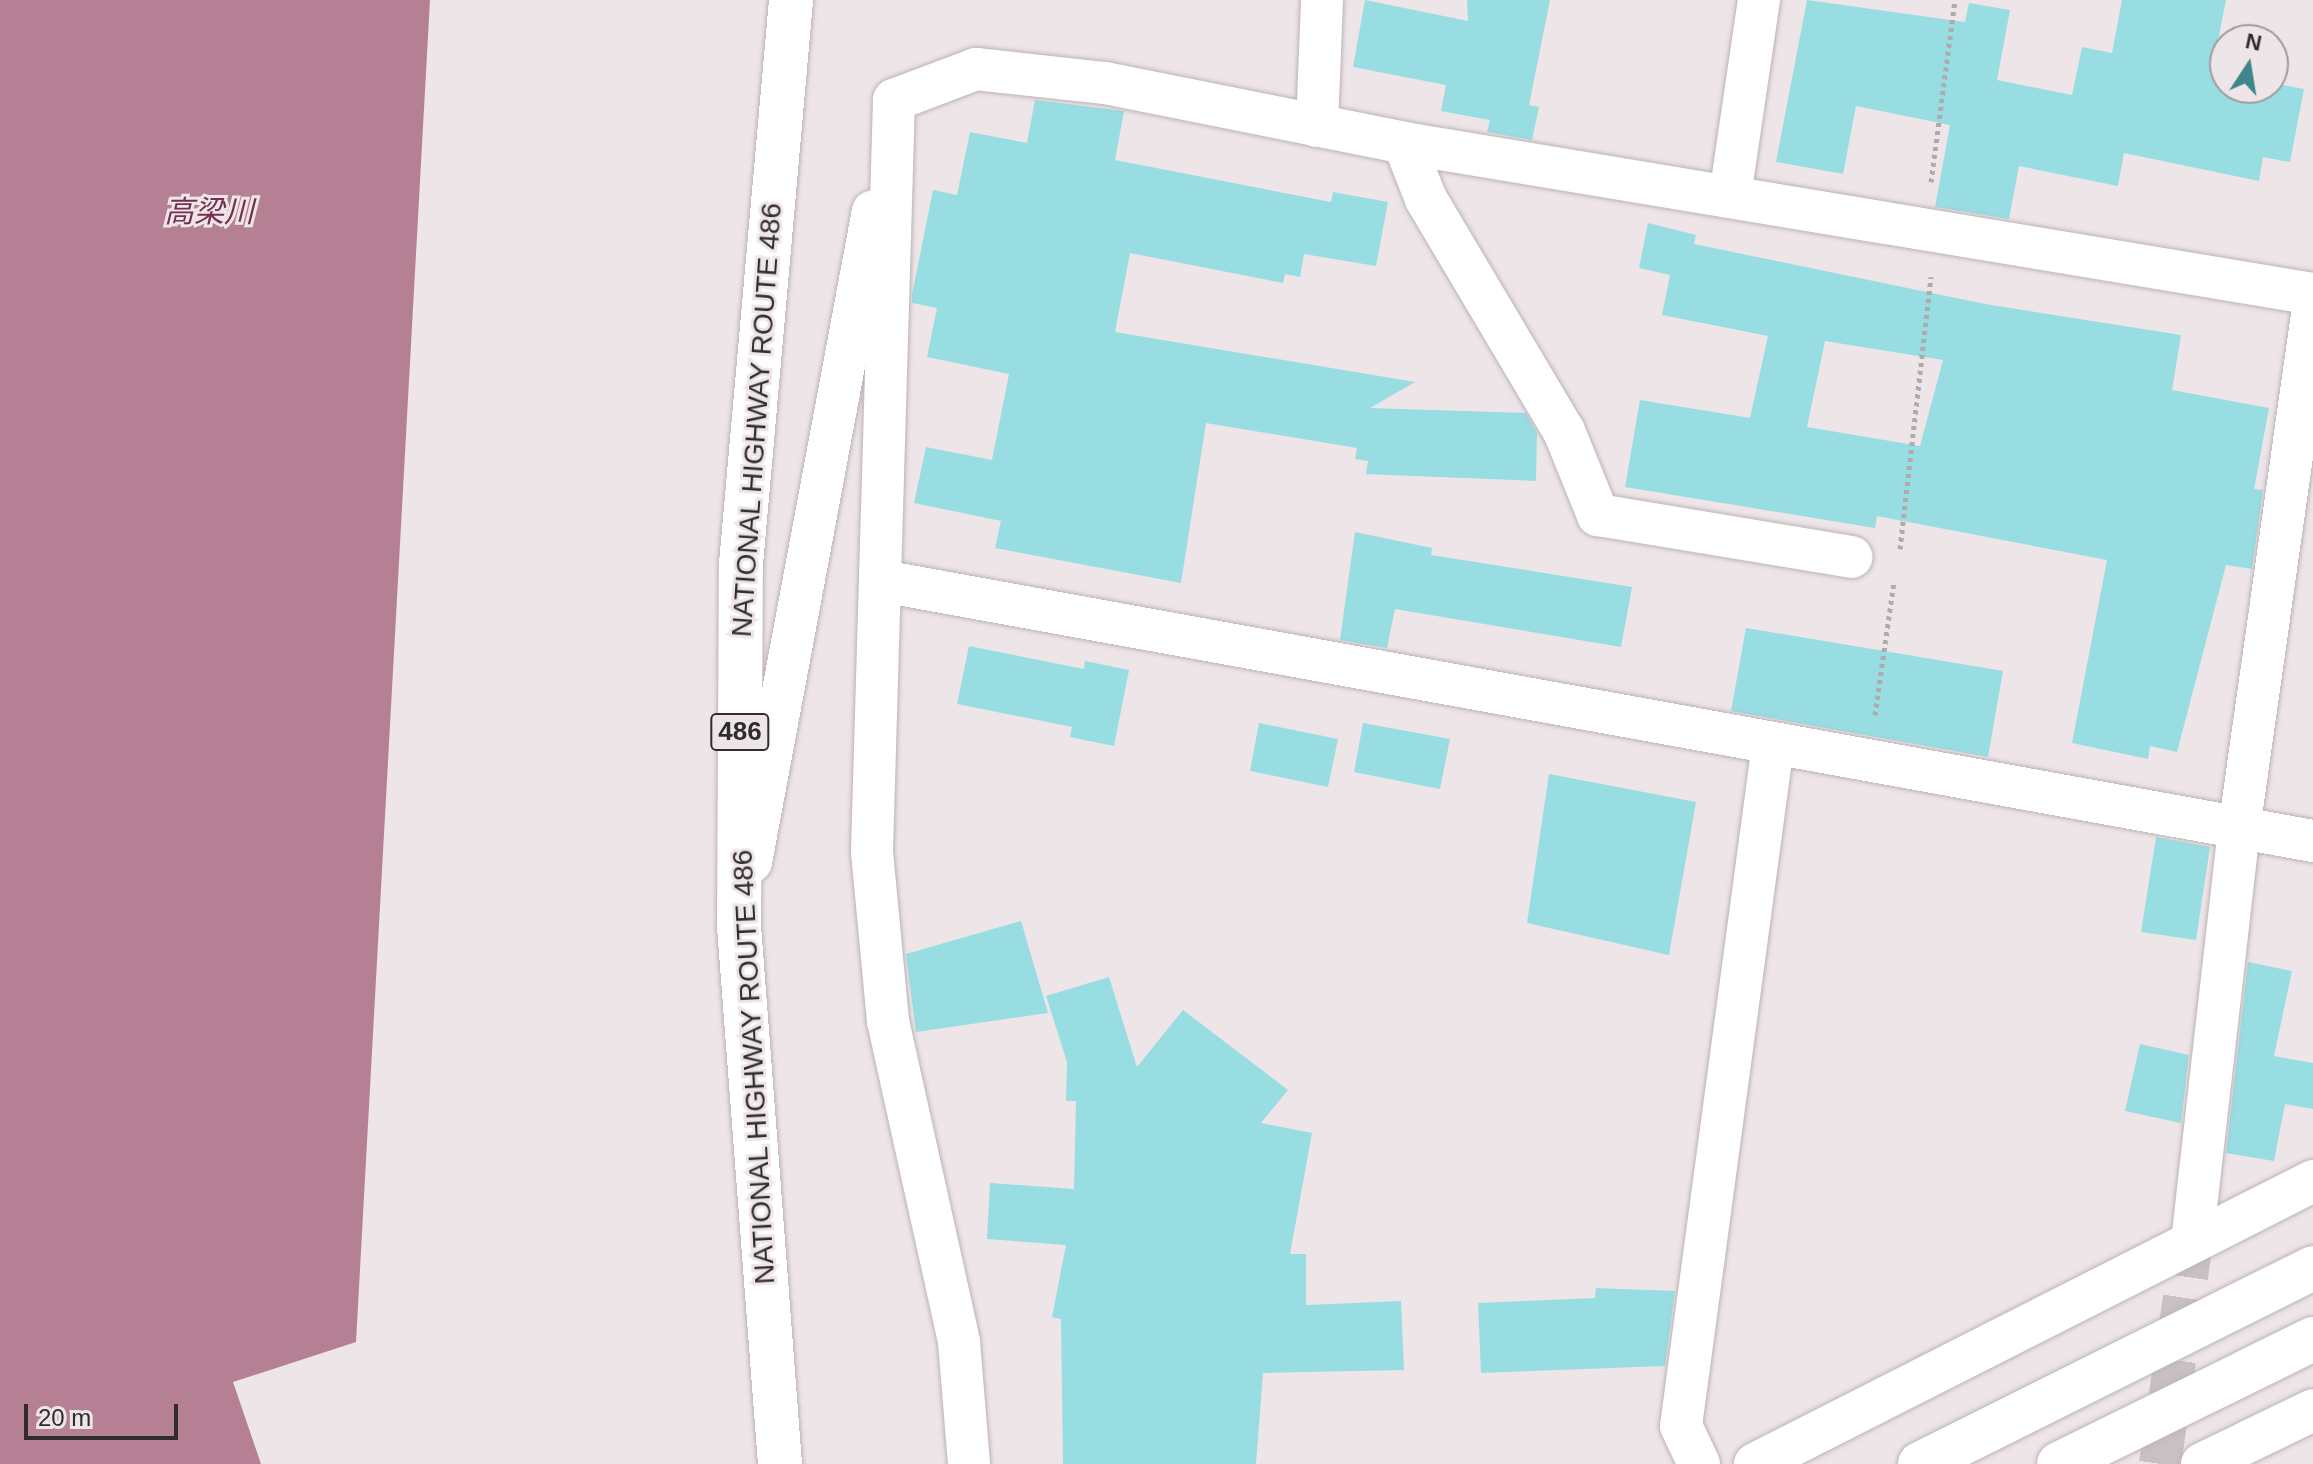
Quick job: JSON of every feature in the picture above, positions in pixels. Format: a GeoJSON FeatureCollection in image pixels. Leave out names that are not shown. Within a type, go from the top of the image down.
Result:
{"type":"FeatureCollection","features":[{"type":"Feature","properties":{"kind":"main road","name":"NATIONAL HIGHWAY ROUTE 486"},"geometry":{"type":"LineString","coordinates":[[780,1464],[739,926],[741,564],[791,0]]}},
{"type":"Feature","properties":{"kind":"main road"},"geometry":{"type":"LineString","coordinates":[[1920,1464],[2313,1268]]}},
{"type":"Feature","properties":{"kind":"main road"},"geometry":{"type":"LineString","coordinates":[[2059,1464],[2313,1339]]}},
{"type":"Feature","properties":{"kind":"street"},"geometry":{"type":"LineString","coordinates":[[1317,126],[1322,0]]}},
{"type":"Feature","properties":{"kind":"street"},"geometry":{"type":"LineString","coordinates":[[1730,196],[1759,0]]}},
{"type":"Feature","properties":{"kind":"street"},"geometry":{"type":"LineString","coordinates":[[894,100],[976,69],[1105,83],[1404,143],[1931,227],[2313,294]]}},
{"type":"Feature","properties":{"kind":"street"},"geometry":{"type":"LineString","coordinates":[[739,926],[894,100]]}},
{"type":"Feature","properties":{"kind":"street"},"geometry":{"type":"LineString","coordinates":[[894,100],[872,852],[888,1021],[959,1342],[969,1464]]}},
{"type":"Feature","properties":{"kind":"street"},"geometry":{"type":"LineString","coordinates":[[1404,143],[1426,199],[1564,431],[1598,515],[1852,557]]}},
{"type":"Feature","properties":{"kind":"street"},"geometry":{"type":"LineString","coordinates":[[2192,1242],[2239,829],[2313,308]]}},
{"type":"Feature","properties":{"kind":"street"},"geometry":{"type":"LineString","coordinates":[[882,581],[1868,763],[2313,841]]}},
{"type":"Feature","properties":{"kind":"street"},"geometry":{"type":"LineString","coordinates":[[1699,1464],[1681,1426],[1773,745]]}},
{"type":"Feature","properties":{"kind":"street"},"geometry":{"type":"LineString","coordinates":[[1755,1464],[2313,1181]]}},
{"type":"Feature","properties":{"kind":"street"},"geometry":{"type":"LineString","coordinates":[[2202,1464],[2313,1410]]}},
{"type":"Feature","properties":{"kind":"path"},"geometry":{"type":"LineString","coordinates":[[1868,763],[1919,427],[1931,227],[1955,0]]}},
{"type":"Feature","properties":{"kind":"water","name":"高梁川"},"geometry":{"type":"Polygon","coordinates":[[[0,0],[430,0],[356,1342],[233,1382],[261,1464],[0,1464],[0,0]]]}},
{"type":"Feature","properties":{"kind":"building"},"geometry":{"type":"Polygon","coordinates":[[[1365,0],[1468,21],[1467,0],[1550,0],[1529,105],[1539,107],[1532,140],[1487,132],[1490,120],[1441,111],[1446,85],[1353,67],[1365,0]]]}},
{"type":"Feature","properties":{"kind":"building"},"geometry":{"type":"Polygon","coordinates":[[[1807,0],[1965,22],[1969,3],[2010,10],[1997,80],[2072,95],[2082,47],[2112,53],[2122,0],[2226,0],[2221,24],[2209,24],[2209,104],[2289,104],[2289,86],[2304,89],[2290,162],[2263,157],[2259,181],[2124,153],[2118,186],[2019,166],[2009,219],[1935,207],[1950,125],[1856,106],[1843,174],[1776,162],[1807,0]]]}},
{"type":"Feature","properties":{"kind":"building"},"geometry":{"type":"Polygon","coordinates":[[[1035,100],[1124,111],[1115,160],[1331,202],[1333,192],[1388,202],[1376,266],[1304,254],[1300,277],[1285,274],[1283,283],[1130,253],[1115,332],[1415,382],[1370,408],[1526,413],[1537,433],[1536,481],[1366,474],[1368,461],[1355,459],[1357,448],[1206,423],[1181,583],[995,548],[1001,521],[914,503],[926,447],[992,460],[1009,374],[927,357],[937,308],[912,303],[912,295],[933,190],[957,195],[970,132],[1027,143],[1035,100]]]}},
{"type":"Feature","properties":{"kind":"building"},"geometry":{"type":"Polygon","coordinates":[[[1648,223],[1696,235],[1694,244],[1985,304],[2181,335],[2172,390],[2269,408],[2254,489],[2263,490],[2252,569],[2226,565],[2177,752],[2150,746],[2148,759],[2072,743],[2107,560],[1877,516],[1875,528],[1625,487],[1640,400],[1750,418],[1768,336],[1662,315],[1670,275],[1639,268],[1648,223]],[[1825,341],[1807,427],[1920,446],[1943,360],[1825,341]]]}},
{"type":"Feature","properties":{"kind":"building"},"geometry":{"type":"Polygon","coordinates":[[[1355,532],[1432,548],[1431,555],[1632,587],[1621,647],[1395,609],[1387,648],[1340,640],[1355,532]]]}},
{"type":"Feature","properties":{"kind":"building"},"geometry":{"type":"Polygon","coordinates":[[[1746,628],[2003,671],[1988,757],[1731,711],[1746,628]]]}},
{"type":"Feature","properties":{"kind":"building"},"geometry":{"type":"Polygon","coordinates":[[[969,646],[1084,669],[1085,661],[1129,670],[1114,746],[1070,737],[1072,727],[957,704],[969,646]]]}},
{"type":"Feature","properties":{"kind":"building"},"geometry":{"type":"Polygon","coordinates":[[[1259,723],[1338,739],[1328,787],[1250,771],[1259,723]]]}},
{"type":"Feature","properties":{"kind":"building"},"geometry":{"type":"Polygon","coordinates":[[[1363,723],[1450,739],[1440,789],[1354,772],[1363,723]]]}},
{"type":"Feature","properties":{"kind":"building"},"geometry":{"type":"Polygon","coordinates":[[[1549,774],[1696,802],[1669,955],[1527,923],[1549,774]]]}},
{"type":"Feature","properties":{"kind":"building"},"geometry":{"type":"Polygon","coordinates":[[[2156,837],[2210,847],[2196,940],[2141,932],[2156,837]]]}},
{"type":"Feature","properties":{"kind":"building"},"geometry":{"type":"Polygon","coordinates":[[[1021,921],[1048,1013],[916,1032],[906,954],[1021,921]]]}},
{"type":"Feature","properties":{"kind":"building"},"geometry":{"type":"Polygon","coordinates":[[[2248,962],[2292,971],[2274,1056],[2313,1063],[2313,1109],[2285,1104],[2274,1161],[2226,1153],[2248,962]]]}},
{"type":"Feature","properties":{"kind":"building"},"geometry":{"type":"Polygon","coordinates":[[[1109,977],[1137,1067],[1183,1010],[1288,1090],[1261,1123],[1312,1133],[1290,1254],[1306,1254],[1306,1305],[1401,1301],[1404,1370],[1263,1373],[1256,1464],[1063,1464],[1061,1319],[1052,1317],[1066,1245],[987,1239],[990,1183],[1074,1189],[1076,1101],[1066,1101],[1067,1062],[1046,996],[1109,977]]]}},
{"type":"Feature","properties":{"kind":"building"},"geometry":{"type":"Polygon","coordinates":[[[2140,1044],[2189,1055],[2181,1123],[2125,1111],[2140,1044]]]}},
{"type":"Feature","properties":{"kind":"building"},"geometry":{"type":"Polygon","coordinates":[[[1596,1288],[1675,1291],[1665,1366],[1481,1373],[1478,1303],[1595,1298],[1596,1288]]]}},
{"type":"Feature","properties":{"kind":"tunnel"},"geometry":{"type":"LineString","coordinates":[[2160,1464],[2192,1242]]}}]}
